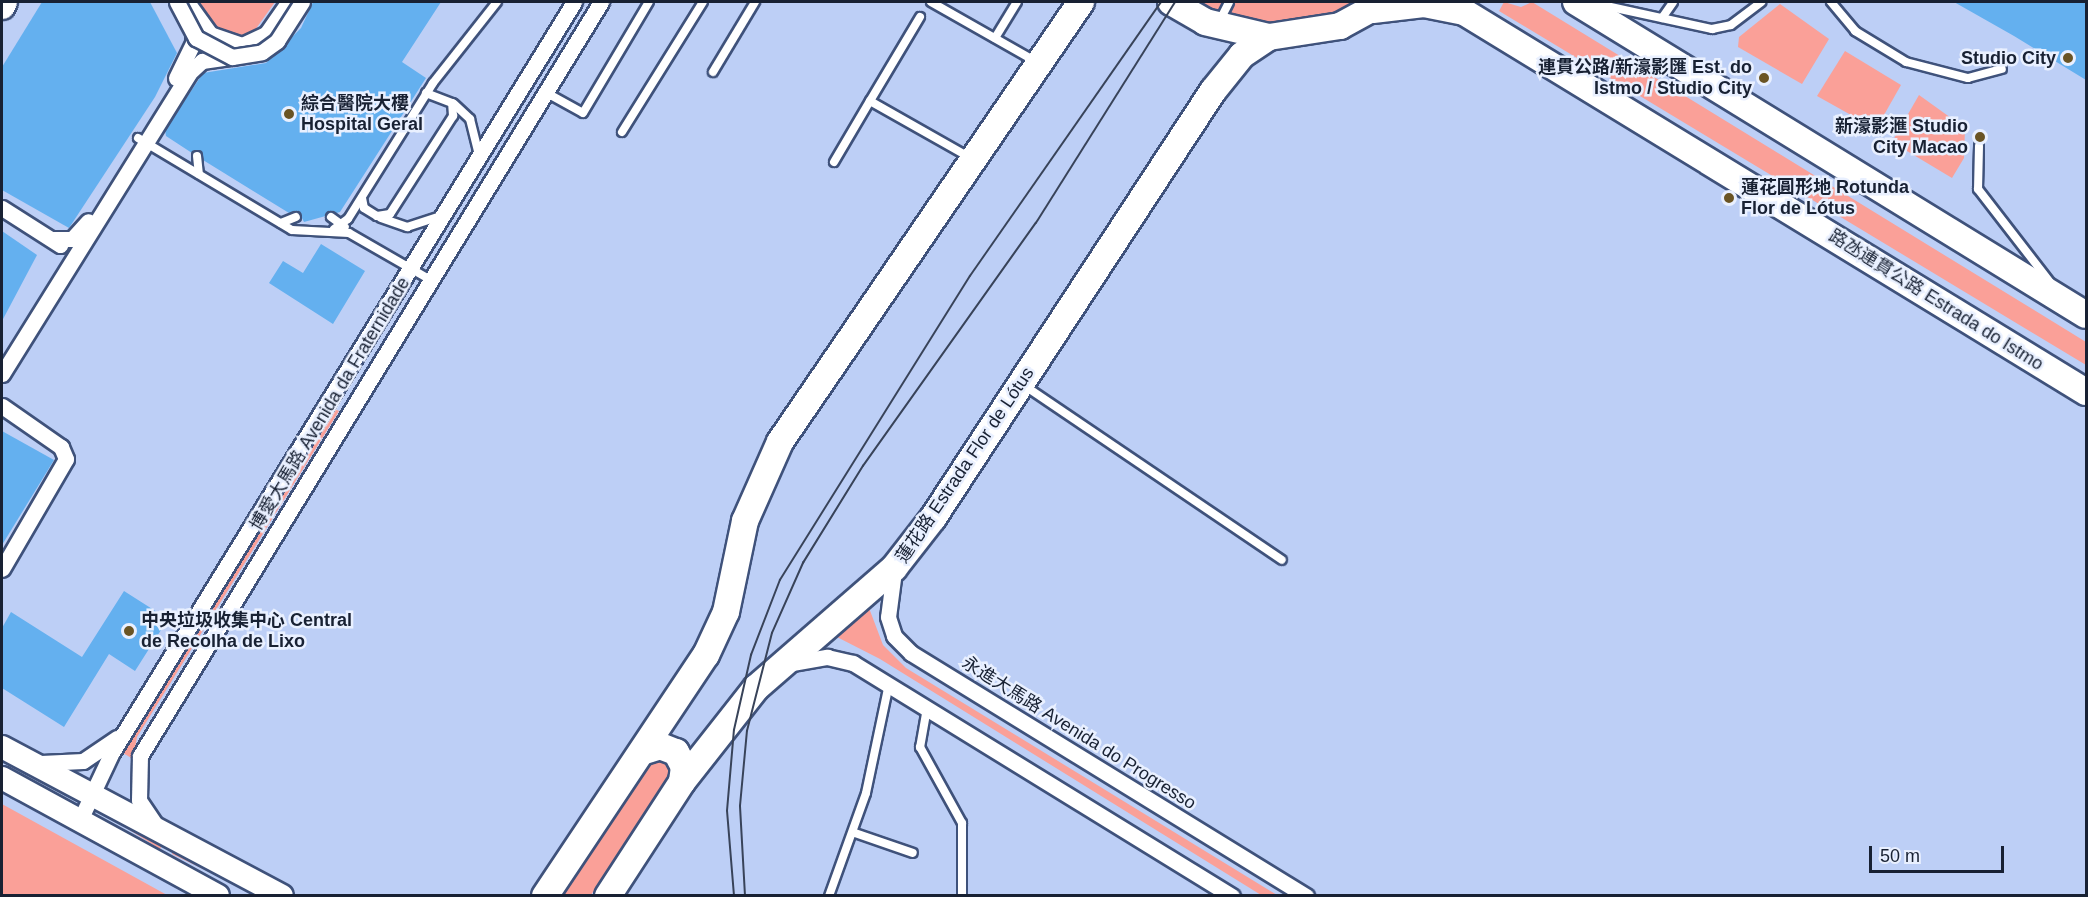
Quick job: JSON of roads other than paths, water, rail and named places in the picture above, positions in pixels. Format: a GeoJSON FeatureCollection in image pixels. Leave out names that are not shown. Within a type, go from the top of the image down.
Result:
{"type":"FeatureCollection","features":[{"type":"Feature","properties":{"kind":"main road"},"geometry":{"type":"LineString","coordinates":[[2,6],[4,2]]}},
{"type":"Feature","properties":{"kind":"main road"},"geometry":{"type":"LineString","coordinates":[[545,896],[645,751],[706,655],[726,612],[742,529],[780,442],[1081,2]]}},
{"type":"Feature","properties":{"kind":"main road"},"geometry":{"type":"LineString","coordinates":[[1171,2],[1217,26],[1269,37],[1332,28],[1378,6]]}},
{"type":"Feature","properties":{"kind":"main road"},"geometry":{"type":"LineString","coordinates":[[1576,2],[2077,309]]}},
{"type":"Feature","properties":{"kind":"main road","name":"路氹連貫公路 Estrada do Istmo"},"geometry":{"type":"LineString","coordinates":[[1378,6],[1424,4],[1464,12],[2086,392]]}},
{"type":"Feature","properties":{"kind":"main road","name":"蓮花路 Estrada Flor de Lótus"},"geometry":{"type":"LineString","coordinates":[[608,896],[682,782],[776,670],[894,568],[1022,383],[1213,91],[1242,55],[1269,37]]}},
{"type":"Feature","properties":{"kind":"main road"},"geometry":{"type":"LineString","coordinates":[[645,751],[660,746],[676,752],[684,767],[682,782]]}},
{"type":"Feature","properties":{"kind":"main road"},"geometry":{"type":"LineString","coordinates":[[2,747],[282,896]]}},
{"type":"Feature","properties":{"kind":"main road"},"geometry":{"type":"LineString","coordinates":[[2,778],[218,896]]}},
{"type":"Feature","properties":{"kind":"street"},"geometry":{"type":"LineString","coordinates":[[177,2],[196,38],[232,57]]}},
{"type":"Feature","properties":{"kind":"street"},"geometry":{"type":"LineString","coordinates":[[187,2],[194,16],[210,34],[242,45],[266,34],[288,2]]}},
{"type":"Feature","properties":{"kind":"street"},"geometry":{"type":"LineString","coordinates":[[52,239],[78,235],[182,83],[202,61],[262,52],[277,41],[302,2]]}},
{"type":"Feature","properties":{"kind":"street","name":"博愛大馬路 Avenida da Fraternidade"},"geometry":{"type":"LineString","coordinates":[[80,820],[128,727],[573,2]]}},
{"type":"Feature","properties":{"kind":"street","name":"博愛大馬路 Avenida da Fraternidade"},"geometry":{"type":"LineString","coordinates":[[163,834],[140,800],[140,756],[429,279],[601,2]]}},
{"type":"Feature","properties":{"kind":"street"},"geometry":{"type":"LineString","coordinates":[[4,370],[69,268],[189,54],[194,16]]}},
{"type":"Feature","properties":{"kind":"street"},"geometry":{"type":"LineString","coordinates":[[478,157],[498,169]]}},
{"type":"Feature","properties":{"kind":"street"},"geometry":{"type":"LineString","coordinates":[[2,208],[52,239],[66,254],[69,268]]}},
{"type":"Feature","properties":{"kind":"street"},"geometry":{"type":"LineString","coordinates":[[2,405],[61,447],[66,459],[2,568]]}},
{"type":"Feature","properties":{"kind":"street","name":"永進大馬路 Avenida do Progresso"},"geometry":{"type":"LineString","coordinates":[[894,568],[888,617],[894,636],[911,653],[1306,896]]}},
{"type":"Feature","properties":{"kind":"street"},"geometry":{"type":"LineString","coordinates":[[776,670],[800,659],[827,657],[853,663],[1232,896]]}},
{"type":"Feature","properties":{"kind":"street","name":"博愛大馬路 Avenida da Fraternidade"},"geometry":{"type":"LineString","coordinates":[[28,760],[55,765],[83,761],[128,727]]}},
{"type":"Feature","properties":{"kind":"lane"},"geometry":{"type":"LineString","coordinates":[[332,230],[342,225],[426,93],[497,2]]}},
{"type":"Feature","properties":{"kind":"lane"},"geometry":{"type":"LineString","coordinates":[[545,92],[583,113],[649,2]]}},
{"type":"Feature","properties":{"kind":"lane"},"geometry":{"type":"LineString","coordinates":[[622,132],[703,2]]}},
{"type":"Feature","properties":{"kind":"lane"},"geometry":{"type":"LineString","coordinates":[[713,72],[755,2]]}},
{"type":"Feature","properties":{"kind":"lane"},"geometry":{"type":"LineString","coordinates":[[931,2],[1038,63]]}},
{"type":"Feature","properties":{"kind":"lane"},"geometry":{"type":"LineString","coordinates":[[995,38],[1017,2]]}},
{"type":"Feature","properties":{"kind":"lane"},"geometry":{"type":"LineString","coordinates":[[1217,26],[1229,2]]}},
{"type":"Feature","properties":{"kind":"lane"},"geometry":{"type":"LineString","coordinates":[[1587,2],[1712,29],[1731,25],[1761,2]]}},
{"type":"Feature","properties":{"kind":"lane"},"geometry":{"type":"LineString","coordinates":[[1662,18],[1673,2]]}},
{"type":"Feature","properties":{"kind":"lane"},"geometry":{"type":"LineString","coordinates":[[1831,2],[1855,31],[1906,63],[1968,78],[2002,69]]}},
{"type":"Feature","properties":{"kind":"lane"},"geometry":{"type":"LineString","coordinates":[[834,162],[920,17]]}},
{"type":"Feature","properties":{"kind":"lane"},"geometry":{"type":"LineString","coordinates":[[426,93],[452,103],[470,119],[478,157]]}},
{"type":"Feature","properties":{"kind":"lane"},"geometry":{"type":"LineString","coordinates":[[870,100],[973,159]]}},
{"type":"Feature","properties":{"kind":"lane"},"geometry":{"type":"LineString","coordinates":[[377,216],[393,210],[453,116],[452,103]]}},
{"type":"Feature","properties":{"kind":"lane"},"geometry":{"type":"LineString","coordinates":[[142,141],[299,232],[332,230],[358,237]]}},
{"type":"Feature","properties":{"kind":"lane"},"geometry":{"type":"LineString","coordinates":[[1979,146],[1978,189],[2077,309]]}},
{"type":"Feature","properties":{"kind":"lane"},"geometry":{"type":"LineString","coordinates":[[180,164],[197,156],[199,175]]}},
{"type":"Feature","properties":{"kind":"lane"},"geometry":{"type":"LineString","coordinates":[[363,194],[362,206],[377,216],[407,227],[442,214]]}},
{"type":"Feature","properties":{"kind":"lane"},"geometry":{"type":"LineString","coordinates":[[280,223],[296,217]]}},
{"type":"Feature","properties":{"kind":"lane"},"geometry":{"type":"LineString","coordinates":[[331,218],[409,269],[429,279]]}},
{"type":"Feature","properties":{"kind":"lane"},"geometry":{"type":"LineString","coordinates":[[1022,383],[1282,560]]}},
{"type":"Feature","properties":{"kind":"lane"},"geometry":{"type":"LineString","coordinates":[[829,896],[855,833],[889,684]]}},
{"type":"Feature","properties":{"kind":"lane"},"geometry":{"type":"LineString","coordinates":[[927,708],[920,747],[962,823],[962,896]]}},
{"type":"Feature","properties":{"kind":"lane"},"geometry":{"type":"LineString","coordinates":[[855,833],[913,853]]}},
{"type":"Feature","properties":{"kind":"tram line"},"geometry":{"type":"LineString","coordinates":[[734,896],[727,811],[734,730],[751,655],[780,580],[970,276],[1161,2]]}},
{"type":"Feature","properties":{"kind":"tram line"},"geometry":{"type":"LineString","coordinates":[[745,896],[740,806],[747,731],[772,633],[803,563],[863,466],[1036,223],[1175,2]]}},
{"type":"Feature","properties":{"kind":"place","name":"Studio City"},"geometry":{"type":"Point","coordinates":[2068,58]}},
{"type":"Feature","properties":{"kind":"place","name":"連貫公路/新濠影匯 Est. do Istmo / Studio City"},"geometry":{"type":"Point","coordinates":[1764,78]}},
{"type":"Feature","properties":{"kind":"place","name":"綜合醫院大樓 Hospital Geral"},"geometry":{"type":"Point","coordinates":[289,114]}},
{"type":"Feature","properties":{"kind":"place","name":"新濠影滙 Studio City Macao"},"geometry":{"type":"Point","coordinates":[1980,137]}},
{"type":"Feature","properties":{"kind":"place","name":"蓮花圓形地 Rotunda Flor de Lótus"},"geometry":{"type":"Point","coordinates":[1729,198]}},
{"type":"Feature","properties":{"kind":"place","name":"中央垃圾收集中心 Central de Recolha de Lixo"},"geometry":{"type":"Point","coordinates":[129,631]}}]}
